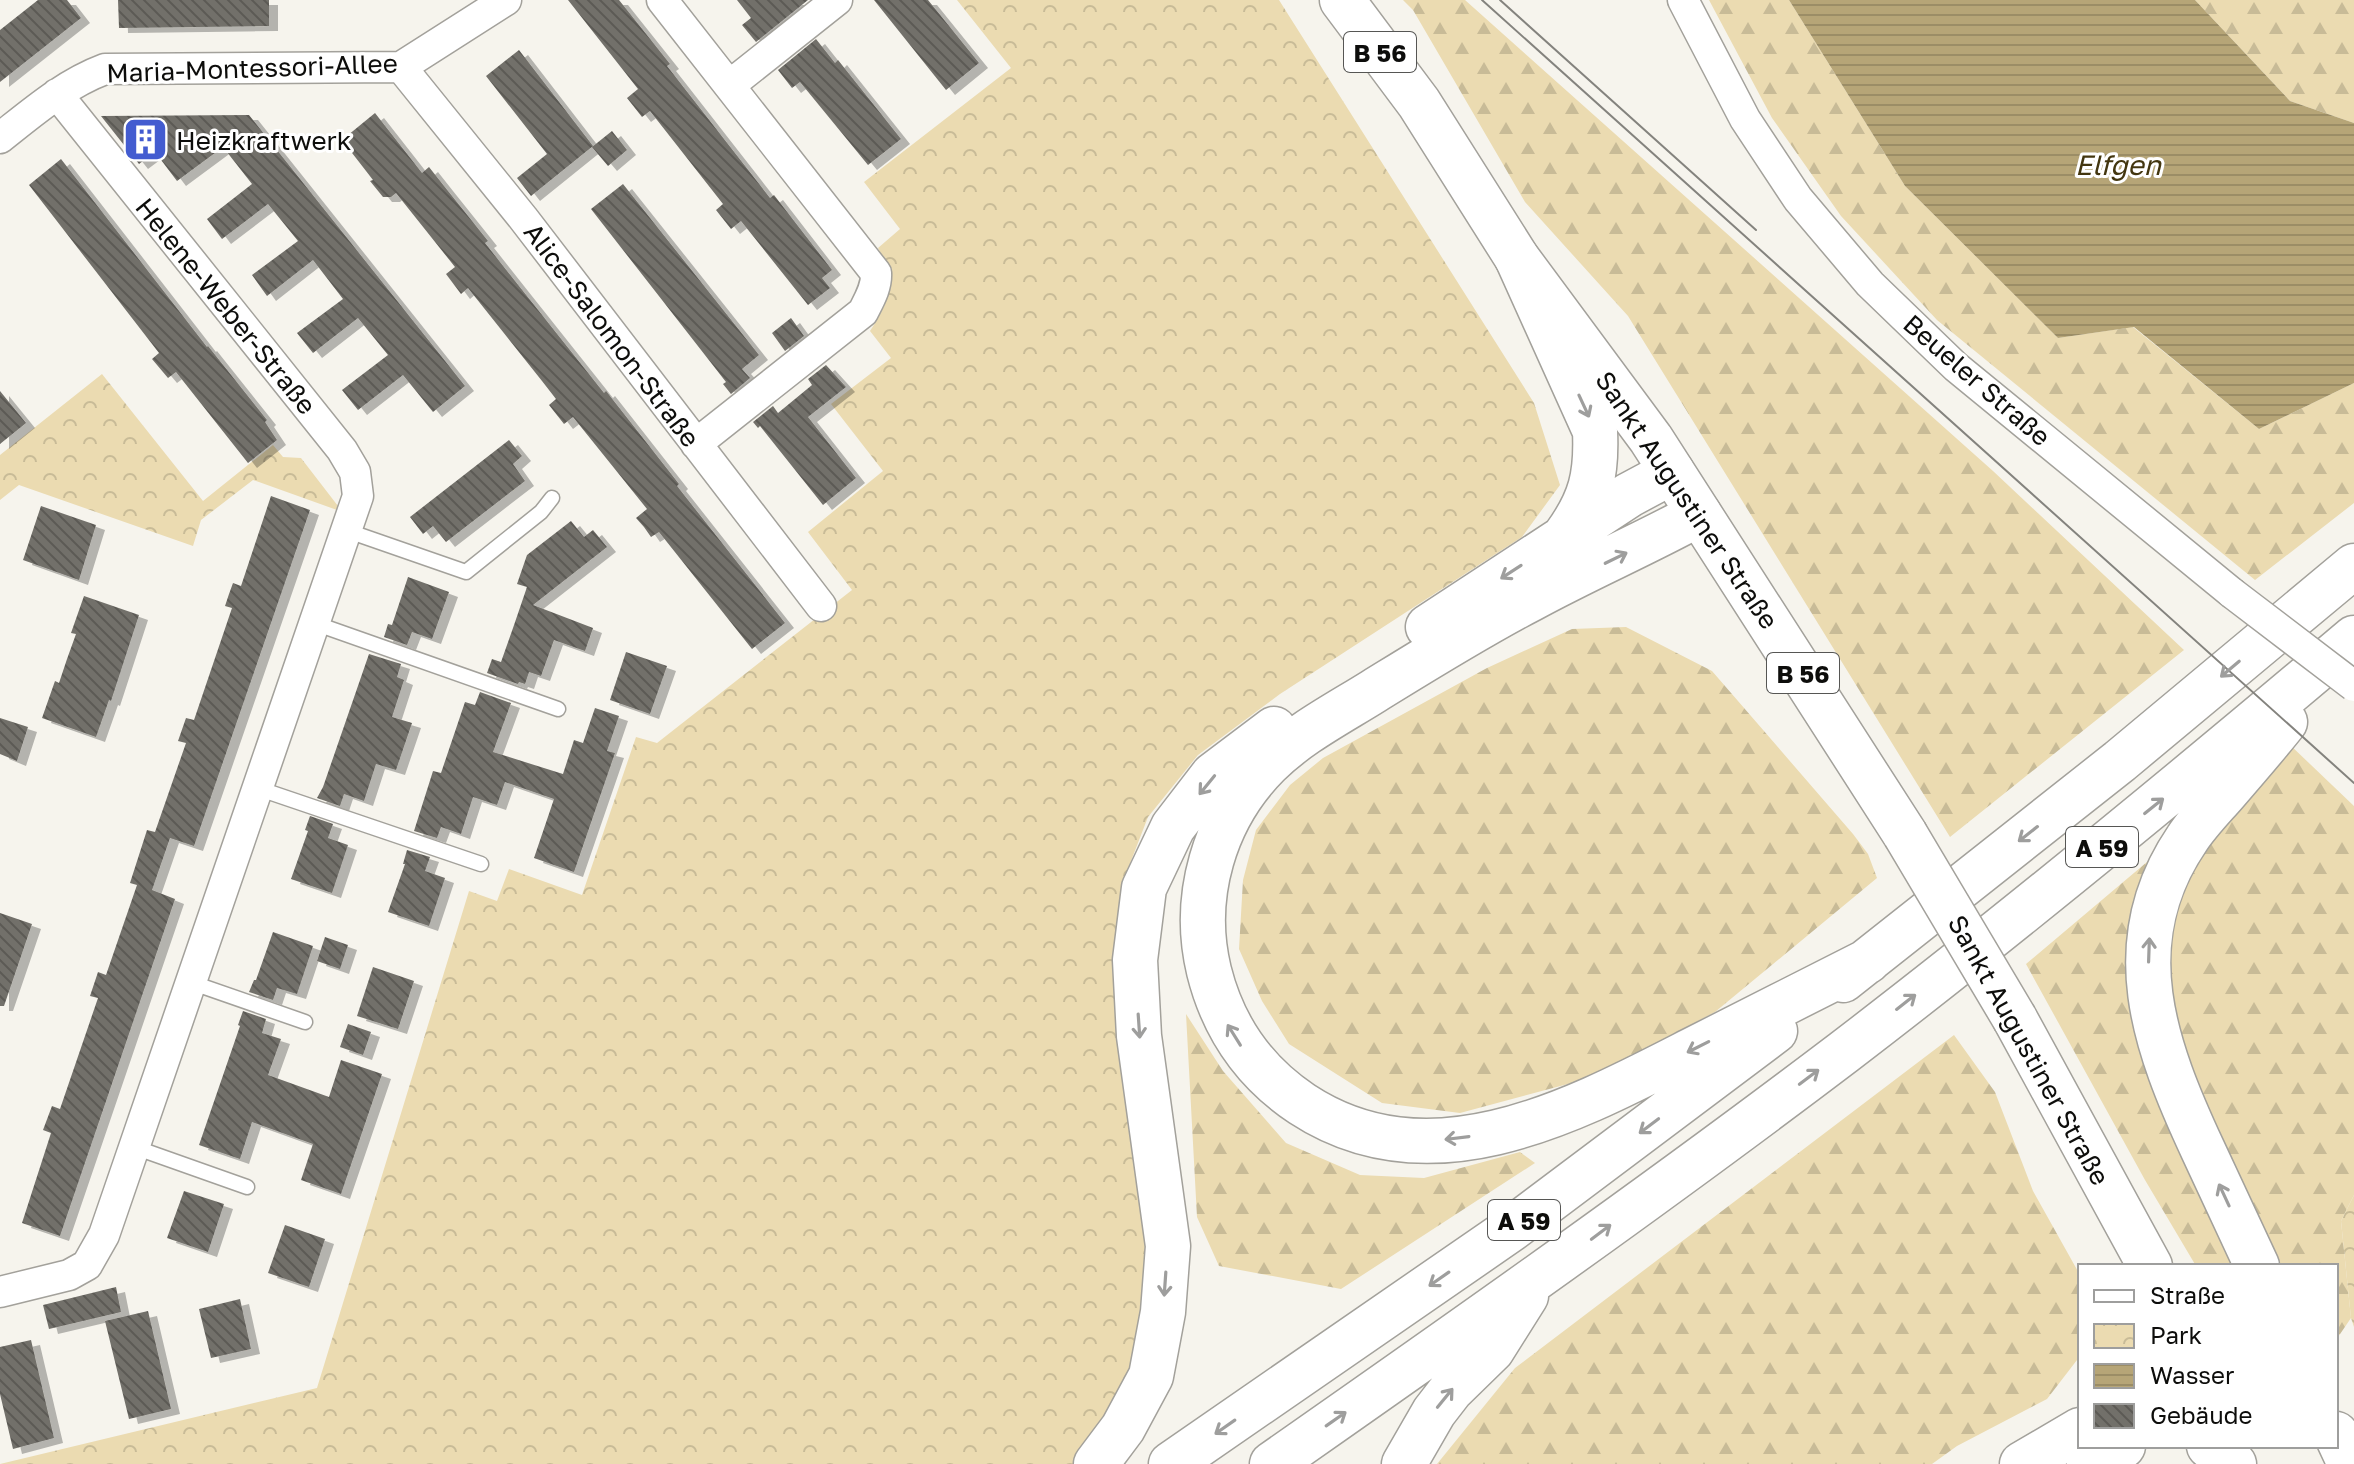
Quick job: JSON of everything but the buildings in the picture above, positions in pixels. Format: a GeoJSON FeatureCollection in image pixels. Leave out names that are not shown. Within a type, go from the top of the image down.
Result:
{"type":"FeatureCollection","features":[{"type":"Feature","properties":{"kind":"main road","name":"Sankt Augustiner Straße"},"geometry":{"type":"LineString","coordinates":[[1342,0],[1419,103],[1517,258],[1651,439],[1905,834],[2015,1019],[2149,1264]]}},
{"type":"Feature","properties":{"kind":"main road"},"geometry":{"type":"LineString","coordinates":[[1517,258],[1595,431],[1596,460],[1592,480],[1582,513],[1565,537]]}},
{"type":"Feature","properties":{"kind":"main road"},"geometry":{"type":"LineString","coordinates":[[1096,1464],[1123,1428],[1151,1376],[1163,1312],[1168,1246],[1139,1036],[1135,960],[1144,888],[1173,827],[1213,775],[1286,719],[1629,495],[1672,472]]}},
{"type":"Feature","properties":{"kind":"main road"},"geometry":{"type":"LineString","coordinates":[[1699,514],[1531,599],[1440,651],[1305,734],[1269,763],[1233,806],[1213,850],[1202,899],[1203,946],[1214,990],[1228,1025],[1249,1057],[1279,1089],[1318,1115],[1360,1132],[1405,1141],[1445,1140],[1526,1126],[1586,1103],[1868,961]]}},
{"type":"Feature","properties":{"kind":"main road","name":"A 59"},"geometry":{"type":"LineString","coordinates":[[1171,1464],[1510,1230],[1868,961],[2120,761],[2354,566]]}},
{"type":"Feature","properties":{"kind":"main road"},"geometry":{"type":"LineString","coordinates":[[2256,1264],[2177,1094],[2164,1057],[2149,990],[2150,922],[2168,872],[2187,838],[2354,639]]}},
{"type":"Feature","properties":{"kind":"main road","name":"A 59"},"geometry":{"type":"LineString","coordinates":[[1272,1464],[1538,1279],[1845,1051],[2153,808],[2354,639]]}},
{"type":"Feature","properties":{"kind":"main road"},"geometry":{"type":"LineString","coordinates":[[1404,1464],[1434,1412],[1451,1390],[1492,1350],[1538,1279]]}},
{"type":"Feature","properties":{"kind":"main road"},"geometry":{"type":"LineString","coordinates":[[2022,1464],[2078,1431]]}},
{"type":"Feature","properties":{"kind":"main road"},"geometry":{"type":"LineString","coordinates":[[2338,1438],[2350,1464]]}},
{"type":"Feature","properties":{"kind":"main road"},"geometry":{"type":"LineString","coordinates":[[2089,1464],[2119,1448]]}},
{"type":"Feature","properties":{"kind":"main road"},"geometry":{"type":"LineString","coordinates":[[2212,1448],[2234,1464]]}},
{"type":"Feature","properties":{"kind":"street","name":"Maria-Montessori-Allee"},"geometry":{"type":"LineString","coordinates":[[0,138],[57,94],[105,69],[401,67],[506,0]]}},
{"type":"Feature","properties":{"kind":"street"},"geometry":{"type":"LineString","coordinates":[[662,0],[877,278],[863,312],[696,444]]}},
{"type":"Feature","properties":{"kind":"street"},"geometry":{"type":"LineString","coordinates":[[730,85],[837,0]]}},
{"type":"Feature","properties":{"kind":"street","name":"Beueler Straße"},"geometry":{"type":"LineString","coordinates":[[1683,0],[1745,119],[1798,199],[1870,284],[1956,367],[2232,593],[2354,686]]}},
{"type":"Feature","properties":{"kind":"street","name":"Alice-Salomon-Straße"},"geometry":{"type":"LineString","coordinates":[[401,67],[523,218],[821,606]]}},
{"type":"Feature","properties":{"kind":"street","name":"Helene-Weber-Straße"},"geometry":{"type":"LineString","coordinates":[[0,1292],[69,1275],[87,1265],[104,1235],[358,496],[355,472],[342,450],[57,94]]}},
{"type":"Feature","properties":{"kind":"lane"},"geometry":{"type":"LineString","coordinates":[[348,531],[466,572],[541,512],[552,498]]}},
{"type":"Feature","properties":{"kind":"lane"},"geometry":{"type":"LineString","coordinates":[[314,623],[558,709]]}},
{"type":"Feature","properties":{"kind":"lane"},"geometry":{"type":"LineString","coordinates":[[257,788],[481,864]]}},
{"type":"Feature","properties":{"kind":"lane"},"geometry":{"type":"LineString","coordinates":[[190,982],[305,1022]]}},
{"type":"Feature","properties":{"kind":"lane"},"geometry":{"type":"LineString","coordinates":[[134,1147],[247,1187]]}},
{"type":"Feature","properties":{"kind":"green space"},"geometry":{"type":"Polygon","coordinates":[[[957,0],[1279,0],[1534,403],[1560,485],[1522,537],[1280,694],[1198,755],[1148,817],[1124,879],[1114,959],[1159,1259],[1135,1372],[1081,1464],[0,1464],[317,1388],[469,891],[497,901],[509,869],[582,895],[636,737],[657,743],[852,590],[808,532],[883,471],[831,404],[891,358],[870,331],[883,309],[889,290],[887,271],[878,248],[900,229],[864,182],[1011,68],[957,0]]]}},
{"type":"Feature","properties":{"kind":"green space"},"geometry":{"type":"Polygon","coordinates":[[[1403,0],[1465,0],[1993,471],[2184,650],[1950,837],[1628,316],[1525,202],[1413,10],[1403,0]]]}},
{"type":"Feature","properties":{"kind":"green space"},"geometry":{"type":"Polygon","coordinates":[[[1709,0],[1789,0],[1905,186],[2058,338],[2133,327],[2259,429],[2354,383],[2354,503],[2255,580],[1937,320],[1841,216],[1772,118],[1709,0]]]}},
{"type":"Feature","properties":{"kind":"green space"},"geometry":{"type":"Polygon","coordinates":[[[2195,0],[2354,0],[2354,123],[2290,101],[2195,0]]]}},
{"type":"Feature","properties":{"kind":"green space"},"geometry":{"type":"Polygon","coordinates":[[[102,374],[203,501],[273,445],[283,457],[301,458],[338,506],[337,510],[253,480],[201,520],[193,546],[19,485],[0,500],[0,455],[102,374]]]}},
{"type":"Feature","properties":{"kind":"green space"},"geometry":{"type":"Polygon","coordinates":[[[1626,627],[1712,671],[1853,834],[1868,854],[1877,878],[1715,1012],[1594,1077],[1460,1113],[1382,1103],[1289,1044],[1262,1001],[1239,949],[1243,880],[1256,830],[1290,785],[1323,758],[1487,668],[1572,629],[1626,627]]]}},
{"type":"Feature","properties":{"kind":"green space"},"geometry":{"type":"Polygon","coordinates":[[[2288,743],[2354,806],[2354,1195],[2341,1221],[2351,1318],[2338,1337],[2338,1264],[2195,1264],[2026,964],[2288,743]]]}},
{"type":"Feature","properties":{"kind":"green space"},"geometry":{"type":"Polygon","coordinates":[[[1186,1014],[1223,1071],[1286,1143],[1360,1175],[1424,1178],[1520,1152],[1535,1163],[1341,1289],[1219,1266],[1197,1217],[1186,1014]]]}},
{"type":"Feature","properties":{"kind":"green space"},"geometry":{"type":"Polygon","coordinates":[[[1954,1035],[1995,1092],[2033,1191],[2078,1271],[2077,1360],[2047,1399],[1957,1446],[1932,1464],[1437,1464],[1515,1368],[1954,1035]]]}},
{"type":"Feature","properties":{"kind":"green space"},"geometry":{"type":"Polygon","coordinates":[[[2354,1195],[2354,1327],[2341,1221],[2354,1195]]]}},
{"type":"Feature","properties":{"kind":"water","name":"Elfgen"},"geometry":{"type":"Polygon","coordinates":[[[1789,0],[2195,0],[2290,101],[2354,123],[2354,383],[2259,429],[2134,327],[2058,338],[1905,186],[1789,0]]]}},
{"type":"Feature","properties":{"kind":"tram line"},"geometry":{"type":"LineString","coordinates":[[1482,0],[2354,783]]}},
{"type":"Feature","properties":{"kind":"tram line"},"geometry":{"type":"LineString","coordinates":[[1500,0],[1756,230]]}},
{"type":"Feature","properties":{"kind":"place","name":"Heizkraftwerk"},"geometry":{"type":"Point","coordinates":[145,140]}}]}
